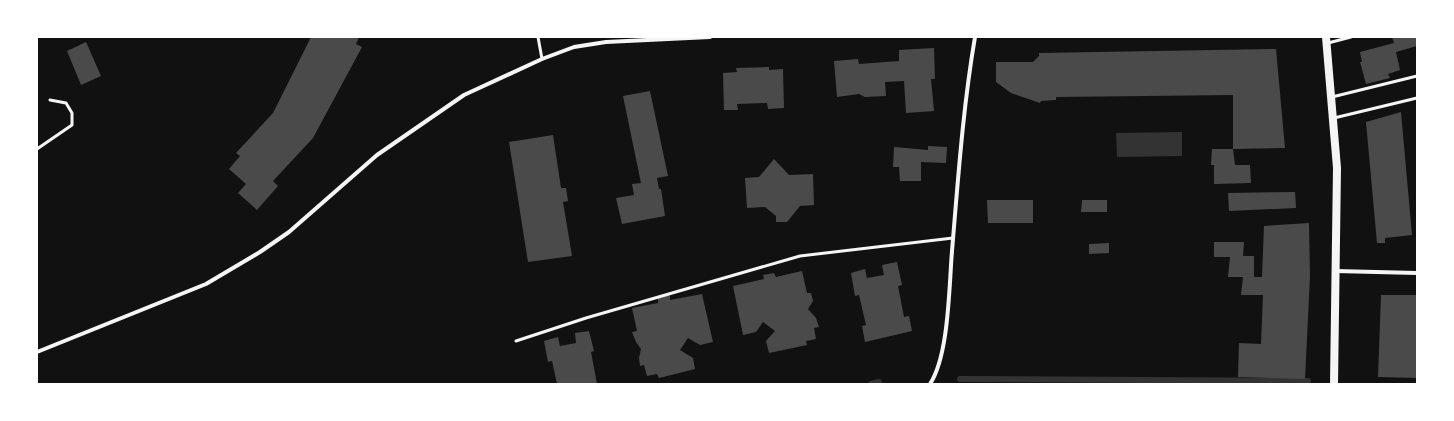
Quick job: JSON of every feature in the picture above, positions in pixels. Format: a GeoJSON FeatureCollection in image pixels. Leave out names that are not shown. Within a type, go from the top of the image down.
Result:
{"type":"FeatureCollection","features":[{"type":"Feature","properties":{"kind":"main road"},"geometry":{"type":"LineString","coordinates":[[1327,40],[1337,168],[1334,383]]}},
{"type":"Feature","properties":{"kind":"street"},"geometry":{"type":"LineString","coordinates":[[37,352],[206,284],[260,252],[289,232],[377,154],[464,94],[542,59],[574,47],[598,43],[710,37]]}},
{"type":"Feature","properties":{"kind":"street"},"geometry":{"type":"LineString","coordinates":[[930,384],[937,374],[944,342],[953,238],[975,37]]}},
{"type":"Feature","properties":{"kind":"street"},"geometry":{"type":"LineString","coordinates":[[1335,271],[1417,273]]}},
{"type":"Feature","properties":{"kind":"lane"},"geometry":{"type":"LineString","coordinates":[[538,37],[542,59]]}},
{"type":"Feature","properties":{"kind":"lane"},"geometry":{"type":"LineString","coordinates":[[1327,40],[1351,37]]}},
{"type":"Feature","properties":{"kind":"lane"},"geometry":{"type":"LineString","coordinates":[[1332,97],[1417,76]]}},
{"type":"Feature","properties":{"kind":"lane"},"geometry":{"type":"LineString","coordinates":[[1334,118],[1417,98]]}},
{"type":"Feature","properties":{"kind":"lane"},"geometry":{"type":"LineString","coordinates":[[37,149],[72,125],[72,113],[66,103],[50,100]]}},
{"type":"Feature","properties":{"kind":"lane"},"geometry":{"type":"LineString","coordinates":[[516,341],[594,316],[800,256],[953,238]]}},
{"type":"Feature","properties":{"kind":"shaded area"},"geometry":{"type":"Polygon","coordinates":[[[1182,132],[1182,156],[1117,157],[1116,133],[1182,132]]]}},
{"type":"Feature","properties":{"kind":"building"},"geometry":{"type":"Polygon","coordinates":[[[311,37],[359,37],[356,44],[362,47],[313,138],[273,181],[278,186],[257,210],[238,193],[246,184],[229,169],[240,156],[236,153],[273,113],[311,37]]]}},
{"type":"Feature","properties":{"kind":"building"},"geometry":{"type":"Polygon","coordinates":[[[1392,37],[1417,37],[1417,46],[1396,52],[1400,70],[1388,74],[1390,78],[1366,84],[1360,62],[1362,62],[1360,52],[1394,43],[1392,37]]]}},
{"type":"Feature","properties":{"kind":"building"},"geometry":{"type":"Polygon","coordinates":[[[86,42],[101,76],[81,85],[67,51],[86,42]]]}},
{"type":"Feature","properties":{"kind":"building"},"geometry":{"type":"Polygon","coordinates":[[[934,48],[935,79],[931,79],[934,111],[906,113],[904,81],[885,82],[886,96],[865,97],[859,94],[837,97],[834,61],[858,59],[859,64],[899,61],[899,50],[934,48]]]}},
{"type":"Feature","properties":{"kind":"building"},"geometry":{"type":"Polygon","coordinates":[[[1276,49],[1285,148],[1233,149],[1233,95],[1056,97],[1056,100],[1041,101],[1040,103],[1011,93],[996,82],[996,62],[1033,62],[1039,56],[1039,53],[1276,49]]]}},
{"type":"Feature","properties":{"kind":"building"},"geometry":{"type":"Polygon","coordinates":[[[769,67],[769,70],[783,69],[784,108],[768,109],[767,103],[737,104],[738,110],[724,110],[723,73],[737,72],[736,68],[769,67]]]}},
{"type":"Feature","properties":{"kind":"building"},"geometry":{"type":"Polygon","coordinates":[[[650,91],[668,176],[657,178],[659,189],[661,189],[665,216],[622,224],[616,198],[634,195],[632,184],[641,183],[623,96],[650,91]]]}},
{"type":"Feature","properties":{"kind":"building"},"geometry":{"type":"Polygon","coordinates":[[[1401,112],[1412,235],[1385,238],[1385,243],[1377,243],[1366,122],[1401,112]]]}},
{"type":"Feature","properties":{"kind":"building"},"geometry":{"type":"Polygon","coordinates":[[[553,135],[561,188],[566,188],[568,201],[563,202],[572,256],[528,262],[509,142],[553,135]]]}},
{"type":"Feature","properties":{"kind":"building"},"geometry":{"type":"Polygon","coordinates":[[[928,146],[947,147],[946,163],[921,162],[921,181],[900,181],[899,167],[893,167],[894,147],[928,150],[928,146]]]}},
{"type":"Feature","properties":{"kind":"building"},"geometry":{"type":"Polygon","coordinates":[[[1212,149],[1233,149],[1235,165],[1250,165],[1251,183],[1214,184],[1214,165],[1211,165],[1212,149]]]}},
{"type":"Feature","properties":{"kind":"building"},"geometry":{"type":"Polygon","coordinates":[[[774,159],[789,175],[813,174],[814,205],[800,206],[787,222],[776,222],[776,216],[765,207],[747,208],[745,178],[759,177],[774,159]]]}},
{"type":"Feature","properties":{"kind":"building"},"geometry":{"type":"Polygon","coordinates":[[[1295,192],[1296,208],[1229,211],[1228,193],[1295,192]]]}},
{"type":"Feature","properties":{"kind":"building"},"geometry":{"type":"Polygon","coordinates":[[[987,200],[1033,200],[1033,223],[988,223],[987,200]]]}},
{"type":"Feature","properties":{"kind":"building"},"geometry":{"type":"Polygon","coordinates":[[[1082,200],[1107,200],[1107,212],[1081,212],[1082,200]]]}},
{"type":"Feature","properties":{"kind":"building"},"geometry":{"type":"Polygon","coordinates":[[[1309,223],[1310,276],[1305,379],[1238,377],[1239,343],[1261,344],[1263,295],[1241,295],[1243,277],[1228,277],[1230,257],[1214,257],[1214,242],[1244,242],[1243,256],[1254,256],[1254,277],[1262,277],[1264,226],[1309,223]]]}},
{"type":"Feature","properties":{"kind":"building"},"geometry":{"type":"Polygon","coordinates":[[[1109,243],[1109,253],[1089,254],[1089,244],[1109,243]]]}},
{"type":"Feature","properties":{"kind":"building"},"geometry":{"type":"Polygon","coordinates":[[[897,262],[902,285],[898,286],[904,317],[909,316],[912,331],[865,342],[862,326],[866,325],[859,295],[855,296],[851,273],[865,269],[867,278],[884,275],[882,265],[897,262]]]}},
{"type":"Feature","properties":{"kind":"building"},"geometry":{"type":"Polygon","coordinates":[[[802,271],[807,293],[811,293],[813,301],[808,309],[816,318],[819,327],[814,328],[816,339],[806,341],[807,345],[769,353],[766,341],[775,331],[763,322],[756,332],[743,335],[733,286],[764,279],[763,275],[774,273],[776,277],[802,271]]]}},
{"type":"Feature","properties":{"kind":"building"},"geometry":{"type":"Polygon","coordinates":[[[702,294],[713,342],[700,345],[688,338],[680,350],[693,358],[695,369],[659,378],[657,374],[647,376],[644,365],[640,366],[639,358],[641,349],[632,332],[637,331],[632,308],[658,303],[658,298],[670,295],[670,300],[702,294]]]}},
{"type":"Feature","properties":{"kind":"building"},"geometry":{"type":"Polygon","coordinates":[[[1381,295],[1417,295],[1417,378],[1378,377],[1381,295]]]}},
{"type":"Feature","properties":{"kind":"building"},"geometry":{"type":"Polygon","coordinates":[[[589,331],[594,351],[591,352],[597,384],[557,384],[552,361],[548,362],[544,341],[558,337],[560,346],[576,343],[575,333],[589,331]]]}},
{"type":"Feature","properties":{"kind":"waterway"},"geometry":{"type":"LineString","coordinates":[[960,379],[1308,381]]}},
{"type":"Feature","properties":{"kind":"waterway"},"geometry":{"type":"LineString","coordinates":[[871,384],[879,382]]}}]}
